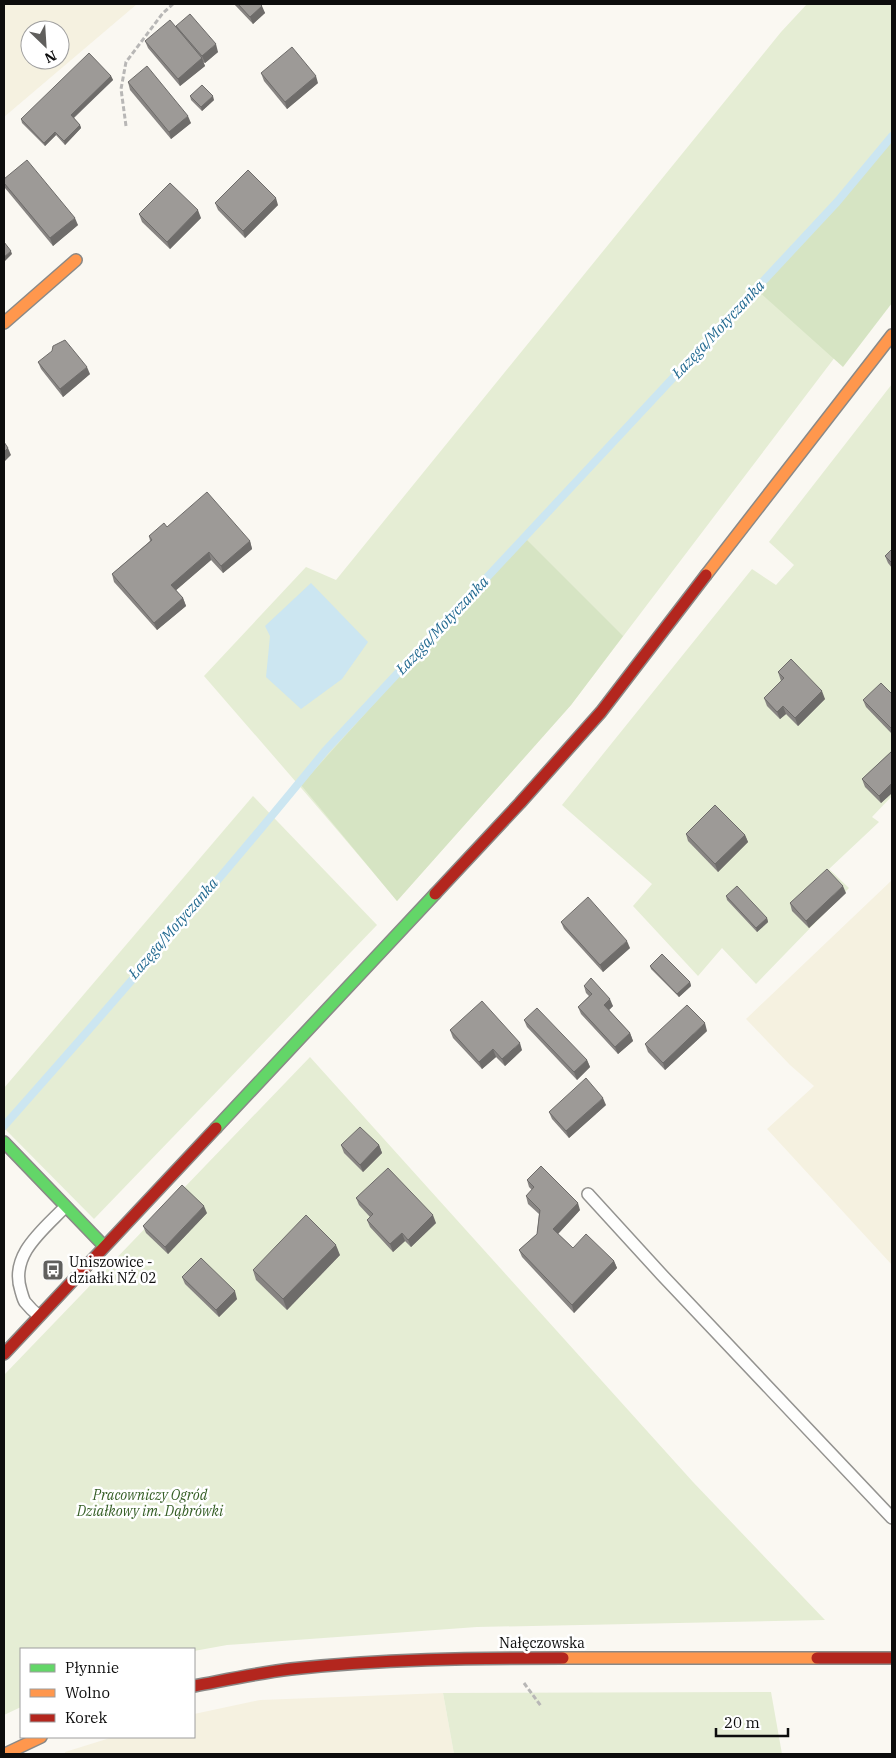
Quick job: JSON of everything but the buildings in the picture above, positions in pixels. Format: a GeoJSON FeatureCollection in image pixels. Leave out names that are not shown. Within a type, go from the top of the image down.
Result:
{"type":"FeatureCollection","features":[{"type":"Feature","properties":{"kind":"street"},"geometry":{"type":"LineString","coordinates":[[4,322],[76,260]]}},
{"type":"Feature","properties":{"kind":"street"},"geometry":{"type":"LineString","coordinates":[[4,1354],[520,804],[595,718],[892,335]]}},
{"type":"Feature","properties":{"kind":"street"},"geometry":{"type":"LineString","coordinates":[[7,1145],[104,1246]]}},
{"type":"Feature","properties":{"kind":"street","name":"Nałęczowska"},"geometry":{"type":"LineString","coordinates":[[195,1686],[262,1673],[319,1665],[437,1658],[892,1658]]}},
{"type":"Feature","properties":{"kind":"street"},"geometry":{"type":"LineString","coordinates":[[5,1754],[39,1738]]}},
{"type":"Feature","properties":{"kind":"lane"},"geometry":{"type":"LineString","coordinates":[[588,1194],[892,1518]]}},
{"type":"Feature","properties":{"kind":"lane"},"geometry":{"type":"LineString","coordinates":[[38,1316],[25,1301],[19,1284],[19,1267],[30,1243],[65,1207]]}},
{"type":"Feature","properties":{"kind":"path"},"geometry":{"type":"LineString","coordinates":[[126,126],[121,89],[126,62],[163,13],[173,4]]}},
{"type":"Feature","properties":{"kind":"path"},"geometry":{"type":"LineString","coordinates":[[523,1682],[541,1706]]}},
{"type":"Feature","properties":{"kind":"shaded area"},"geometry":{"type":"Polygon","coordinates":[[[4,4],[137,4],[70,61],[70,20],[20,20],[20,70],[59,70],[4,117],[4,4]]]}},
{"type":"Feature","properties":{"kind":"shaded area"},"geometry":{"type":"Polygon","coordinates":[[[892,880],[892,1265],[767,1129],[814,1086],[790,1065],[746,1019],[892,880]]]}},
{"type":"Feature","properties":{"kind":"shaded area"},"geometry":{"type":"Polygon","coordinates":[[[443,1693],[454,1754],[65,1754],[65,1752],[110,1738],[195,1738],[195,1714],[260,1700],[443,1693]]]}},
{"type":"Feature","properties":{"kind":"green space"},"geometry":{"type":"Polygon","coordinates":[[[807,4],[892,4],[892,282],[571,705],[397,901],[204,676],[306,567],[336,580],[781,32],[807,4]]]}},
{"type":"Feature","properties":{"kind":"green space"},"geometry":{"type":"Polygon","coordinates":[[[890,139],[892,142],[892,303],[843,367],[756,289],[890,139]]]}},
{"type":"Feature","properties":{"kind":"green space"},"geometry":{"type":"Polygon","coordinates":[[[892,384],[892,796],[872,817],[879,822],[829,869],[849,888],[756,984],[722,948],[698,976],[633,906],[652,884],[562,805],[752,569],[776,585],[794,565],[769,542],[892,384]]]}},
{"type":"Feature","properties":{"kind":"green space"},"geometry":{"type":"Polygon","coordinates":[[[524,537],[623,636],[571,705],[397,901],[301,785],[524,537]]]}},
{"type":"Feature","properties":{"kind":"green space"},"geometry":{"type":"Polygon","coordinates":[[[253,796],[377,925],[94,1219],[4,1128],[4,1088],[253,796]]]}},
{"type":"Feature","properties":{"kind":"green space","name":"Pracowniczy Ogród Działkowy im. Dąbrówki"},"geometry":{"type":"Polygon","coordinates":[[[310,1057],[693,1482],[825,1620],[477,1627],[227,1645],[195,1651],[195,1648],[20,1648],[20,1707],[4,1715],[4,1375],[310,1057]]]}},
{"type":"Feature","properties":{"kind":"green space"},"geometry":{"type":"Polygon","coordinates":[[[771,1692],[782,1754],[454,1754],[443,1693],[771,1692]]]}},
{"type":"Feature","properties":{"kind":"water"},"geometry":{"type":"Polygon","coordinates":[[[311,583],[368,642],[342,679],[301,709],[266,677],[270,636],[265,626],[311,583]]]}},
{"type":"Feature","properties":{"kind":"waterway","name":"Łazęga/Motyczanka"},"geometry":{"type":"LineString","coordinates":[[4,1126],[86,1034],[325,751],[837,202],[892,136]]}},
{"type":"Feature","properties":{"kind":"traffic: fast"},"geometry":{"type":"LineString","coordinates":[[216,1128],[435,894]]}},
{"type":"Feature","properties":{"kind":"traffic: fast"},"geometry":{"type":"LineString","coordinates":[[4,1142],[104,1246]]}},
{"type":"Feature","properties":{"kind":"traffic: slow"},"geometry":{"type":"LineString","coordinates":[[4,323],[76,260]]}},
{"type":"Feature","properties":{"kind":"traffic: slow"},"geometry":{"type":"LineString","coordinates":[[706,575],[892,335]]}},
{"type":"Feature","properties":{"kind":"traffic: slow"},"geometry":{"type":"LineString","coordinates":[[563,1658],[817,1658]]}},
{"type":"Feature","properties":{"kind":"traffic: slow"},"geometry":{"type":"LineString","coordinates":[[5,1754],[39,1738]]}},
{"type":"Feature","properties":{"kind":"traffic: jam"},"geometry":{"type":"LineString","coordinates":[[435,894],[601,712],[706,575]]}},
{"type":"Feature","properties":{"kind":"traffic: jam"},"geometry":{"type":"LineString","coordinates":[[4,1354],[216,1128]]}},
{"type":"Feature","properties":{"kind":"traffic: jam"},"geometry":{"type":"LineString","coordinates":[[195,1686],[279,1671],[359,1663],[563,1658]]}},
{"type":"Feature","properties":{"kind":"traffic: jam"},"geometry":{"type":"LineString","coordinates":[[817,1658],[892,1658]]}},
{"type":"Feature","properties":{"kind":"place","name":"Uniszowice - działki NŻ 02"},"geometry":{"type":"Point","coordinates":[53,1270]}}]}
